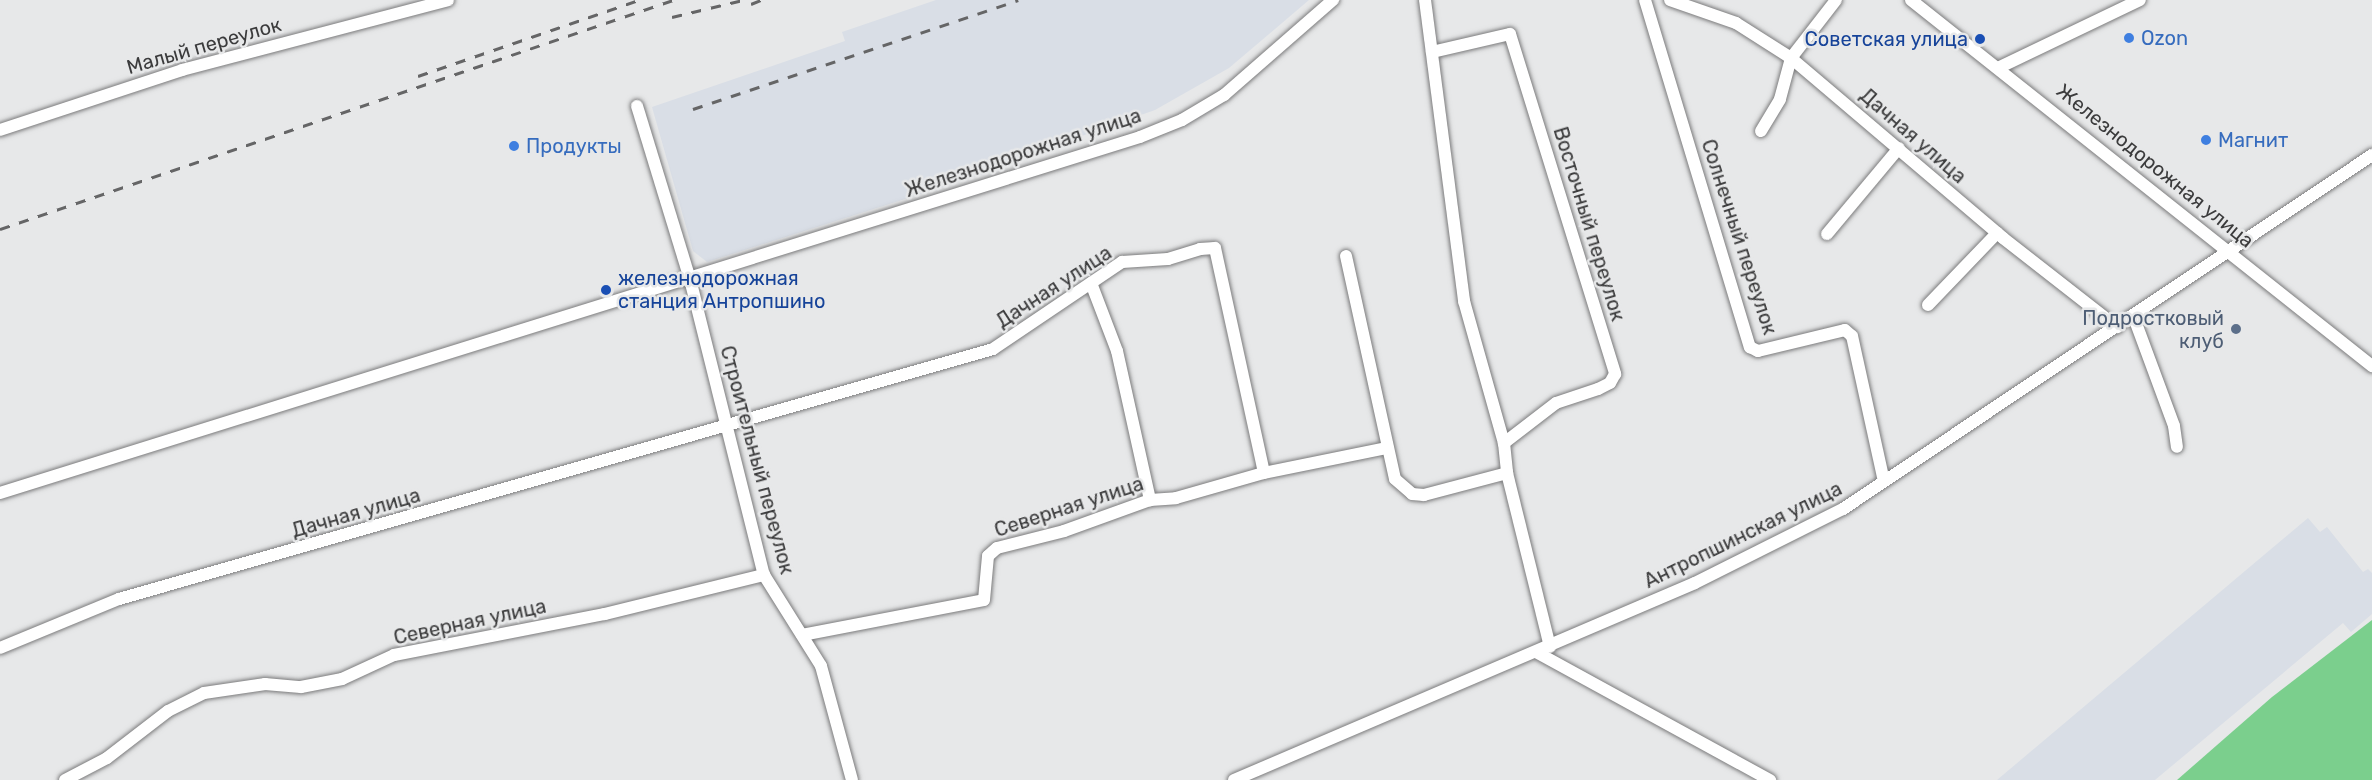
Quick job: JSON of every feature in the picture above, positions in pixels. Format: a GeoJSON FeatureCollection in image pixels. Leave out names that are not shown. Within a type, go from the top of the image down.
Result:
{"type":"FeatureCollection","features":[{"type":"Feature","properties":{"kind":"street","name":"Малый переулок"},"geometry":{"type":"LineString","coordinates":[[0,130],[182,70],[420,4],[448,0]]}},
{"type":"Feature","properties":{"kind":"street","name":"Железнодорожная улица"},"geometry":{"type":"LineString","coordinates":[[0,493],[1094,153],[1182,120],[1224,95],[1333,0]]}},
{"type":"Feature","properties":{"kind":"street"},"geometry":{"type":"LineString","coordinates":[[1425,0],[1464,301],[1504,443],[1507,473],[1550,647]]}},
{"type":"Feature","properties":{"kind":"street","name":"Солнечный переулок"},"geometry":{"type":"LineString","coordinates":[[1645,0],[1750,347],[1758,351],[1845,330],[1852,336],[1884,482]]}},
{"type":"Feature","properties":{"kind":"street","name":"Дачная улица"},"geometry":{"type":"LineString","coordinates":[[1670,0],[1736,23],[1791,58],[1997,233],[2117,327]]}},
{"type":"Feature","properties":{"kind":"street"},"geometry":{"type":"LineString","coordinates":[[1761,131],[1780,99],[1791,58],[1836,0]]}},
{"type":"Feature","properties":{"kind":"street","name":"Железнодорожная улица"},"geometry":{"type":"LineString","coordinates":[[1911,0],[2000,67],[2372,366]]}},
{"type":"Feature","properties":{"kind":"street"},"geometry":{"type":"LineString","coordinates":[[2000,67],[2140,0]]}},
{"type":"Feature","properties":{"kind":"street","name":"Восточный переулок"},"geometry":{"type":"LineString","coordinates":[[1432,52],[1510,34],[1615,374],[1610,383],[1598,389],[1556,403],[1504,443]]}},
{"type":"Feature","properties":{"kind":"street","name":"Строительный переулок"},"geometry":{"type":"LineString","coordinates":[[637,106],[690,279],[764,575],[821,666],[852,780]]}},
{"type":"Feature","properties":{"kind":"street"},"geometry":{"type":"LineString","coordinates":[[1827,234],[1899,148]]}},
{"type":"Feature","properties":{"kind":"street","name":"Антропшинская улица"},"geometry":{"type":"LineString","coordinates":[[1234,780],[1550,647],[1695,583],[1843,509],[2372,155]]}},
{"type":"Feature","properties":{"kind":"street"},"geometry":{"type":"LineString","coordinates":[[1928,305],[1997,233]]}},
{"type":"Feature","properties":{"kind":"street","name":"Дачная улица"},"geometry":{"type":"LineString","coordinates":[[0,648],[119,599],[449,507],[726,423],[993,349],[1122,262],[1168,259],[1215,248],[1264,473]]}},
{"type":"Feature","properties":{"kind":"street"},"geometry":{"type":"LineString","coordinates":[[1346,256],[1372,362],[1387,448],[1395,479],[1412,494],[1424,495],[1507,473]]}},
{"type":"Feature","properties":{"kind":"street"},"geometry":{"type":"LineString","coordinates":[[1091,283],[1116,351],[1150,500]]}},
{"type":"Feature","properties":{"kind":"street"},"geometry":{"type":"LineString","coordinates":[[2133,315],[2174,426],[2177,447]]}},
{"type":"Feature","properties":{"kind":"street","name":"Северная улица"},"geometry":{"type":"LineString","coordinates":[[802,634],[984,600],[988,556],[997,548],[1064,531],[1150,500],[1176,498],[1264,473],[1387,448]]}},
{"type":"Feature","properties":{"kind":"street","name":"Северная улица"},"geometry":{"type":"LineString","coordinates":[[65,780],[106,758],[168,711],[204,693],[265,684],[301,687],[342,679],[394,655],[605,614],[764,575]]}},
{"type":"Feature","properties":{"kind":"street"},"geometry":{"type":"LineString","coordinates":[[1536,652],[1770,780]]}},
{"type":"Feature","properties":{"kind":"shaded area"},"geometry":{"type":"Polygon","coordinates":[[[936,0],[1309,0],[1229,68],[1155,110],[997,166],[994,157],[986,161],[990,172],[707,262],[693,251],[652,107],[845,41],[842,32],[936,0]]]}},
{"type":"Feature","properties":{"kind":"shaded area"},"geometry":{"type":"Polygon","coordinates":[[[2308,518],[2320,532],[2327,527],[2363,572],[2368,569],[2372,573],[2372,614],[2351,632],[2343,623],[2155,780],[1997,780],[2308,518]]]}},
{"type":"Feature","properties":{"kind":"green space"},"geometry":{"type":"Polygon","coordinates":[[[2372,620],[2372,780],[2177,780],[2272,697],[2372,620]]]}},
{"type":"Feature","properties":{"kind":"railway"},"geometry":{"type":"LineString","coordinates":[[418,76],[639,0]]}},
{"type":"Feature","properties":{"kind":"railway"},"geometry":{"type":"LineString","coordinates":[[0,229],[673,0]]}},
{"type":"Feature","properties":{"kind":"railway"},"geometry":{"type":"LineString","coordinates":[[672,17],[743,0]]}},
{"type":"Feature","properties":{"kind":"railway"},"geometry":{"type":"LineString","coordinates":[[751,4],[761,0]]}},
{"type":"Feature","properties":{"kind":"railway"},"geometry":{"type":"LineString","coordinates":[[693,109],[1018,0]]}},
{"type":"Feature","properties":{"kind":"place","name":"Ozon"},"geometry":{"type":"Point","coordinates":[2129,38]}},
{"type":"Feature","properties":{"kind":"place","name":"Советская улица"},"geometry":{"type":"Point","coordinates":[1980,39]}},
{"type":"Feature","properties":{"kind":"place","name":"Магнит"},"geometry":{"type":"Point","coordinates":[2206,140]}},
{"type":"Feature","properties":{"kind":"place","name":"Продукты"},"geometry":{"type":"Point","coordinates":[514,146]}},
{"type":"Feature","properties":{"kind":"place","name":"железнодорожная станция Антропшино"},"geometry":{"type":"Point","coordinates":[606,290]}},
{"type":"Feature","properties":{"kind":"place","name":"Подростковый клуб"},"geometry":{"type":"Point","coordinates":[2236,329]}}]}
